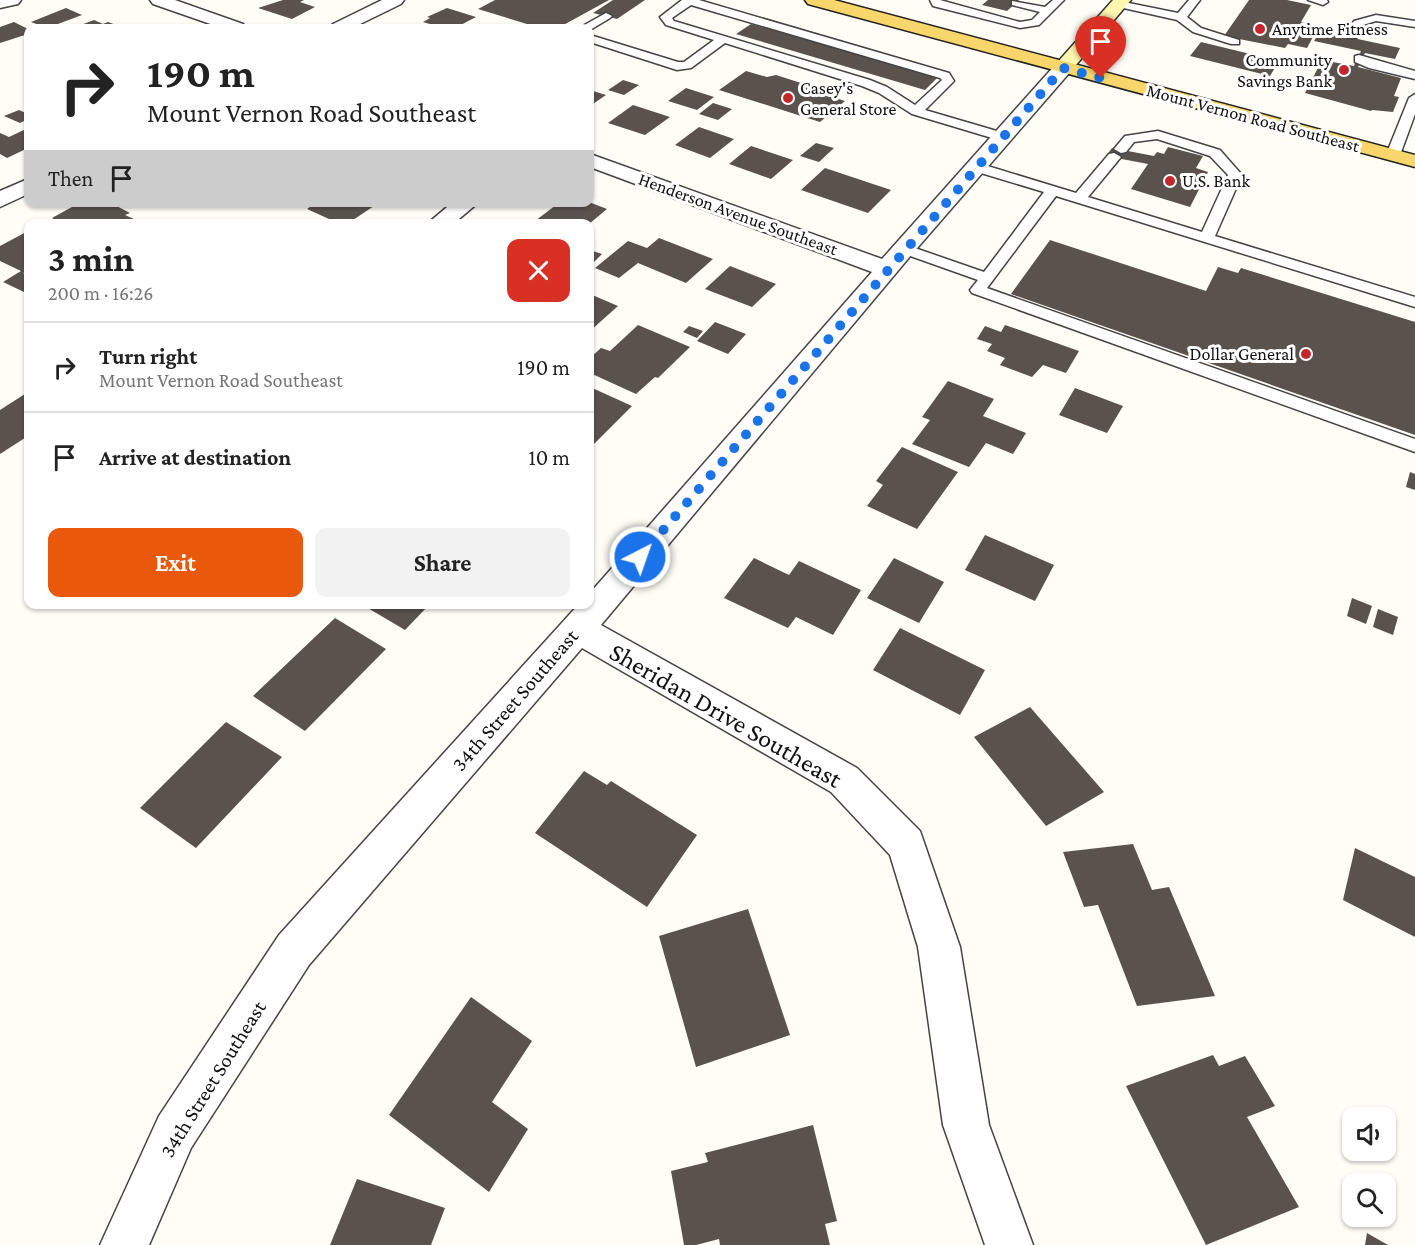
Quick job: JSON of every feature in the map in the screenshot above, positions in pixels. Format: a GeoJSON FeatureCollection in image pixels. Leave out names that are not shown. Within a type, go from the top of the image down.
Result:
{"type":"FeatureCollection","features":[{"type":"Feature","properties":{"kind":"main road","name":"Mount Vernon Road Southeast"},"geometry":{"type":"LineString","coordinates":[[814,0],[1415,161]]}},
{"type":"Feature","properties":{"kind":"street"},"geometry":{"type":"LineString","coordinates":[[0,3],[12,0]]}},
{"type":"Feature","properties":{"kind":"street"},"geometry":{"type":"LineString","coordinates":[[159,0],[226,24]]}},
{"type":"Feature","properties":{"kind":"street"},"geometry":{"type":"LineString","coordinates":[[347,24],[395,0]]}},
{"type":"Feature","properties":{"kind":"street","name":"34th Street Southeast"},"geometry":{"type":"LineString","coordinates":[[124,1245],[175,1132],[294,950],[578,629],[895,259],[1120,2]]}},
{"type":"Feature","properties":{"kind":"street","name":"Henderson Avenue Southeast"},"geometry":{"type":"LineString","coordinates":[[594,161],[895,259]]}},
{"type":"Feature","properties":{"kind":"street"},"geometry":{"type":"LineString","coordinates":[[0,200],[24,188]]}},
{"type":"Feature","properties":{"kind":"street"},"geometry":{"type":"LineString","coordinates":[[445,219],[461,207]]}},
{"type":"Feature","properties":{"kind":"street","name":"Sheridan Drive Southeast"},"geometry":{"type":"LineString","coordinates":[[578,629],[844,780],[906,844],[939,947],[966,1125],[1009,1245]]}},
{"type":"Feature","properties":{"kind":"lane"},"geometry":{"type":"LineString","coordinates":[[916,111],[948,81],[945,75],[806,37],[690,0],[666,18],[670,23],[722,40],[746,42],[870,79],[883,90],[900,94],[916,111],[1002,137]]}},
{"type":"Feature","properties":{"kind":"lane"},"geometry":{"type":"LineString","coordinates":[[935,0],[937,4],[1020,24],[1035,23],[1059,0]]}},
{"type":"Feature","properties":{"kind":"lane"},"geometry":{"type":"LineString","coordinates":[[1181,17],[1195,0]]}},
{"type":"Feature","properties":{"kind":"lane"},"geometry":{"type":"LineString","coordinates":[[1120,2],[1181,17],[1197,30],[1235,42]]}},
{"type":"Feature","properties":{"kind":"lane"},"geometry":{"type":"LineString","coordinates":[[1016,3],[1048,11]]}},
{"type":"Feature","properties":{"kind":"lane"},"geometry":{"type":"LineString","coordinates":[[592,24],[606,16]]}},
{"type":"Feature","properties":{"kind":"lane"},"geometry":{"type":"LineString","coordinates":[[1352,36],[1358,24],[1376,18],[1415,24]]}},
{"type":"Feature","properties":{"kind":"lane"},"geometry":{"type":"LineString","coordinates":[[594,39],[677,66],[687,65],[722,40]]}},
{"type":"Feature","properties":{"kind":"lane"},"geometry":{"type":"LineString","coordinates":[[1359,59],[1373,65],[1415,75]]}},
{"type":"Feature","properties":{"kind":"lane"},"geometry":{"type":"LineString","coordinates":[[883,90],[893,80]]}},
{"type":"Feature","properties":{"kind":"lane"},"geometry":{"type":"LineString","coordinates":[[1393,155],[1415,98]]}},
{"type":"Feature","properties":{"kind":"lane"},"geometry":{"type":"LineString","coordinates":[[1079,198],[1130,139],[1158,135],[1215,153],[1235,175],[1207,238]]}},
{"type":"Feature","properties":{"kind":"lane"},"geometry":{"type":"LineString","coordinates":[[976,167],[1415,302]]}},
{"type":"Feature","properties":{"kind":"lane"},"geometry":{"type":"LineString","coordinates":[[1053,190],[978,290],[1415,446]]}},
{"type":"Feature","properties":{"kind":"lane"},"geometry":{"type":"LineString","coordinates":[[895,259],[987,278]]}},
{"type":"Feature","properties":{"kind":"building"},"geometry":{"type":"Polygon","coordinates":[[[283,0],[304,0],[300,2],[315,7],[292,19],[258,8],[283,0]]]}},
{"type":"Feature","properties":{"kind":"building"},"geometry":{"type":"Polygon","coordinates":[[[495,0],[609,0],[565,24],[527,24],[478,9],[495,0]]]}},
{"type":"Feature","properties":{"kind":"building"},"geometry":{"type":"Polygon","coordinates":[[[613,0],[645,0],[617,19],[593,13],[613,0]]]}},
{"type":"Feature","properties":{"kind":"building"},"geometry":{"type":"Polygon","coordinates":[[[988,0],[1019,0],[1007,11],[982,5],[988,0]]]}},
{"type":"Feature","properties":{"kind":"building"},"geometry":{"type":"Polygon","coordinates":[[[1249,0],[1287,0],[1311,5],[1301,22],[1319,26],[1307,48],[1288,44],[1285,48],[1224,36],[1249,0]]]}},
{"type":"Feature","properties":{"kind":"building"},"geometry":{"type":"Polygon","coordinates":[[[66,8],[82,15],[58,24],[31,22],[66,8]]]}},
{"type":"Feature","properties":{"kind":"building"},"geometry":{"type":"Polygon","coordinates":[[[447,8],[476,17],[463,24],[430,24],[423,22],[430,18],[427,17],[447,8]]]}},
{"type":"Feature","properties":{"kind":"building"},"geometry":{"type":"Polygon","coordinates":[[[94,20],[103,24],[84,24],[94,20]]]}},
{"type":"Feature","properties":{"kind":"building"},"geometry":{"type":"Polygon","coordinates":[[[14,22],[24,27],[24,35],[0,43],[0,27],[14,22]]]}},
{"type":"Feature","properties":{"kind":"building"},"geometry":{"type":"Polygon","coordinates":[[[751,24],[938,77],[925,90],[736,34],[751,24]]]}},
{"type":"Feature","properties":{"kind":"building","name":"Community Savings Bank"},"geometry":{"type":"Polygon","coordinates":[[[1320,31],[1400,48],[1395,59],[1365,53],[1358,67],[1401,78],[1394,96],[1399,97],[1393,112],[1371,111],[1305,93],[1322,60],[1354,66],[1361,51],[1314,41],[1320,31]]]}},
{"type":"Feature","properties":{"kind":"building"},"geometry":{"type":"Polygon","coordinates":[[[1201,42],[1279,61],[1270,76],[1190,56],[1201,42]]]}},
{"type":"Feature","properties":{"kind":"building","name":"Casey's General Store"},"geometry":{"type":"Polygon","coordinates":[[[746,71],[767,77],[776,75],[823,90],[821,91],[825,92],[823,94],[845,101],[820,122],[719,90],[746,71]]]}},
{"type":"Feature","properties":{"kind":"building"},"geometry":{"type":"Polygon","coordinates":[[[623,80],[639,85],[624,95],[608,90],[623,80]]]}},
{"type":"Feature","properties":{"kind":"building"},"geometry":{"type":"Polygon","coordinates":[[[686,88],[714,97],[697,110],[668,101],[686,88]]]}},
{"type":"Feature","properties":{"kind":"building"},"geometry":{"type":"Polygon","coordinates":[[[594,91],[606,95],[594,103],[594,91]]]}},
{"type":"Feature","properties":{"kind":"building"},"geometry":{"type":"Polygon","coordinates":[[[713,103],[732,109],[718,120],[699,114],[713,103]]]}},
{"type":"Feature","properties":{"kind":"building"},"geometry":{"type":"Polygon","coordinates":[[[633,105],[670,117],[645,135],[608,123],[633,105]]]}},
{"type":"Feature","properties":{"kind":"building"},"geometry":{"type":"Polygon","coordinates":[[[19,110],[24,112],[24,121],[20,123],[4,116],[19,110]]]}},
{"type":"Feature","properties":{"kind":"building"},"geometry":{"type":"Polygon","coordinates":[[[699,127],[734,139],[710,158],[675,145],[699,127]]]}},
{"type":"Feature","properties":{"kind":"building"},"geometry":{"type":"Polygon","coordinates":[[[24,130],[24,150],[7,158],[0,154],[0,133],[9,137],[24,130]]]}},
{"type":"Feature","properties":{"kind":"building"},"geometry":{"type":"Polygon","coordinates":[[[816,143],[834,148],[819,162],[800,156],[816,143]]]}},
{"type":"Feature","properties":{"kind":"building"},"geometry":{"type":"Polygon","coordinates":[[[751,146],[793,160],[771,179],[729,164],[751,146]]]}},
{"type":"Feature","properties":{"kind":"building","name":"U.S. Bank"},"geometry":{"type":"Polygon","coordinates":[[[1168,147],[1203,156],[1196,168],[1208,172],[1190,207],[1131,189],[1148,164],[1106,156],[1112,148],[1154,156],[1157,152],[1164,154],[1168,147]]]}},
{"type":"Feature","properties":{"kind":"building"},"geometry":{"type":"Polygon","coordinates":[[[825,168],[891,190],[868,213],[801,190],[825,168]]]}},
{"type":"Feature","properties":{"kind":"building"},"geometry":{"type":"Polygon","coordinates":[[[594,204],[607,209],[594,220],[538,219],[553,207],[594,207],[594,204]]]}},
{"type":"Feature","properties":{"kind":"building"},"geometry":{"type":"Polygon","coordinates":[[[72,207],[119,207],[130,213],[125,215],[134,219],[54,219],[52,218],[72,207]]]}},
{"type":"Feature","properties":{"kind":"building"},"geometry":{"type":"Polygon","coordinates":[[[310,207],[372,207],[354,219],[329,219],[307,209],[310,207]]]}},
{"type":"Feature","properties":{"kind":"building"},"geometry":{"type":"Polygon","coordinates":[[[24,233],[24,292],[3,282],[21,271],[0,261],[0,246],[24,233]]]}},
{"type":"Feature","properties":{"kind":"building"},"geometry":{"type":"Polygon","coordinates":[[[659,238],[713,259],[686,283],[638,263],[619,278],[595,268],[628,241],[647,248],[659,238]]]}},
{"type":"Feature","properties":{"kind":"building"},"geometry":{"type":"Polygon","coordinates":[[[1050,240],[1206,291],[1218,267],[1238,273],[1241,268],[1415,322],[1415,435],[1011,294],[1050,240]]]}},
{"type":"Feature","properties":{"kind":"building"},"geometry":{"type":"Polygon","coordinates":[[[594,251],[602,254],[594,262],[594,251]]]}},
{"type":"Feature","properties":{"kind":"building"},"geometry":{"type":"Polygon","coordinates":[[[730,266],[776,284],[752,307],[705,289],[730,266]]]}},
{"type":"Feature","properties":{"kind":"building"},"geometry":{"type":"Polygon","coordinates":[[[594,296],[618,306],[594,327],[594,296]]]}},
{"type":"Feature","properties":{"kind":"building"},"geometry":{"type":"Polygon","coordinates":[[[715,322],[746,334],[728,354],[697,341],[715,322]]]}},
{"type":"Feature","properties":{"kind":"building"},"geometry":{"type":"Polygon","coordinates":[[[638,325],[690,347],[658,378],[655,377],[636,394],[594,375],[594,354],[601,348],[610,351],[638,325]]]}},
{"type":"Feature","properties":{"kind":"building"},"geometry":{"type":"Polygon","coordinates":[[[1005,325],[1079,351],[1066,373],[1043,365],[1032,377],[1000,365],[1005,358],[987,351],[992,344],[977,339],[985,326],[1001,332],[1005,325]]]}},
{"type":"Feature","properties":{"kind":"building"},"geometry":{"type":"Polygon","coordinates":[[[689,326],[703,331],[697,338],[683,332],[689,326]]]}},
{"type":"Feature","properties":{"kind":"building"},"geometry":{"type":"Polygon","coordinates":[[[948,381],[994,399],[983,416],[1026,433],[1013,454],[986,443],[969,467],[912,444],[930,420],[922,417],[948,381]]]}},
{"type":"Feature","properties":{"kind":"building"},"geometry":{"type":"Polygon","coordinates":[[[1075,388],[1123,406],[1107,433],[1059,415],[1075,388]]]}},
{"type":"Feature","properties":{"kind":"building"},"geometry":{"type":"Polygon","coordinates":[[[594,389],[632,406],[594,444],[594,389]]]}},
{"type":"Feature","properties":{"kind":"building"},"geometry":{"type":"Polygon","coordinates":[[[24,395],[24,439],[0,454],[0,410],[24,395]]]}},
{"type":"Feature","properties":{"kind":"building"},"geometry":{"type":"Polygon","coordinates":[[[902,447],[958,472],[917,529],[867,506],[883,485],[876,481],[902,447]]]}},
{"type":"Feature","properties":{"kind":"building"},"geometry":{"type":"Polygon","coordinates":[[[1410,472],[1415,474],[1415,490],[1406,487],[1410,472]]]}},
{"type":"Feature","properties":{"kind":"building"},"geometry":{"type":"Polygon","coordinates":[[[985,535],[1054,565],[1035,601],[965,570],[985,535]]]}},
{"type":"Feature","properties":{"kind":"building"},"geometry":{"type":"Polygon","coordinates":[[[754,558],[789,575],[799,561],[861,590],[833,635],[796,617],[788,628],[724,598],[754,558]]]}},
{"type":"Feature","properties":{"kind":"building"},"geometry":{"type":"Polygon","coordinates":[[[894,558],[944,582],[919,623],[867,598],[894,558]]]}},
{"type":"Feature","properties":{"kind":"building"},"geometry":{"type":"Polygon","coordinates":[[[1352,598],[1372,606],[1366,624],[1347,616],[1352,598]]]}},
{"type":"Feature","properties":{"kind":"building"},"geometry":{"type":"Polygon","coordinates":[[[369,609],[425,609],[405,630],[369,609]]]}},
{"type":"Feature","properties":{"kind":"building"},"geometry":{"type":"Polygon","coordinates":[[[1378,609],[1398,617],[1393,635],[1373,627],[1378,609]]]}},
{"type":"Feature","properties":{"kind":"building"},"geometry":{"type":"Polygon","coordinates":[[[335,618],[386,649],[305,731],[253,696],[335,618]]]}},
{"type":"Feature","properties":{"kind":"building"},"geometry":{"type":"Polygon","coordinates":[[[900,628],[985,670],[960,715],[873,670],[900,628]]]}},
{"type":"Feature","properties":{"kind":"building"},"geometry":{"type":"Polygon","coordinates":[[[1030,707],[1104,792],[1046,826],[974,737],[1030,707]]]}},
{"type":"Feature","properties":{"kind":"building"},"geometry":{"type":"Polygon","coordinates":[[[226,722],[282,757],[196,848],[140,808],[226,722]]]}},
{"type":"Feature","properties":{"kind":"building"},"geometry":{"type":"Polygon","coordinates":[[[584,771],[607,785],[611,781],[697,835],[647,907],[535,833],[584,771]]]}},
{"type":"Feature","properties":{"kind":"building"},"geometry":{"type":"Polygon","coordinates":[[[1133,844],[1152,890],[1169,887],[1215,996],[1137,1006],[1098,905],[1084,907],[1063,852],[1133,844]]]}},
{"type":"Feature","properties":{"kind":"building"},"geometry":{"type":"Polygon","coordinates":[[[1355,848],[1415,877],[1415,937],[1343,900],[1355,848]]]}},
{"type":"Feature","properties":{"kind":"building"},"geometry":{"type":"Polygon","coordinates":[[[748,909],[790,1035],[696,1067],[659,936],[748,909]]]}},
{"type":"Feature","properties":{"kind":"building"},"geometry":{"type":"Polygon","coordinates":[[[471,997],[532,1041],[492,1102],[528,1129],[489,1192],[389,1115],[471,997]]]}},
{"type":"Feature","properties":{"kind":"building"},"geometry":{"type":"Polygon","coordinates":[[[1213,1055],[1219,1066],[1245,1056],[1275,1106],[1247,1117],[1299,1207],[1206,1245],[1126,1086],[1213,1055]]]}},
{"type":"Feature","properties":{"kind":"building"},"geometry":{"type":"Polygon","coordinates":[[[813,1125],[837,1221],[825,1224],[830,1245],[720,1245],[719,1239],[696,1245],[684,1245],[671,1171],[708,1162],[705,1153],[813,1125]]]}},
{"type":"Feature","properties":{"kind":"building"},"geometry":{"type":"Polygon","coordinates":[[[357,1179],[445,1208],[431,1245],[330,1245],[357,1179]]]}},
{"type":"Feature","properties":{"kind":"building"},"geometry":{"type":"Polygon","coordinates":[[[1367,1233],[1388,1245],[1365,1245],[1367,1233]]]}},
{"type":"Feature","properties":{"kind":"place","name":"Anytime Fitness"},"geometry":{"type":"Point","coordinates":[1260,29]}},
{"type":"Feature","properties":{"kind":"place","name":"Community Savings Bank"},"geometry":{"type":"Point","coordinates":[1344,70]}},
{"type":"Feature","properties":{"kind":"place","name":"Casey's General Store"},"geometry":{"type":"Point","coordinates":[788,98]}},
{"type":"Feature","properties":{"kind":"place","name":"U.S. Bank"},"geometry":{"type":"Point","coordinates":[1170,181]}},
{"type":"Feature","properties":{"kind":"place","name":"Dollar General"},"geometry":{"type":"Point","coordinates":[1306,354]}},
{"type":"Feature","properties":{"kind":"route"},"geometry":{"type":"LineString","coordinates":[[640,557],[904,249],[1063,68],[1101,78]]}}]}
